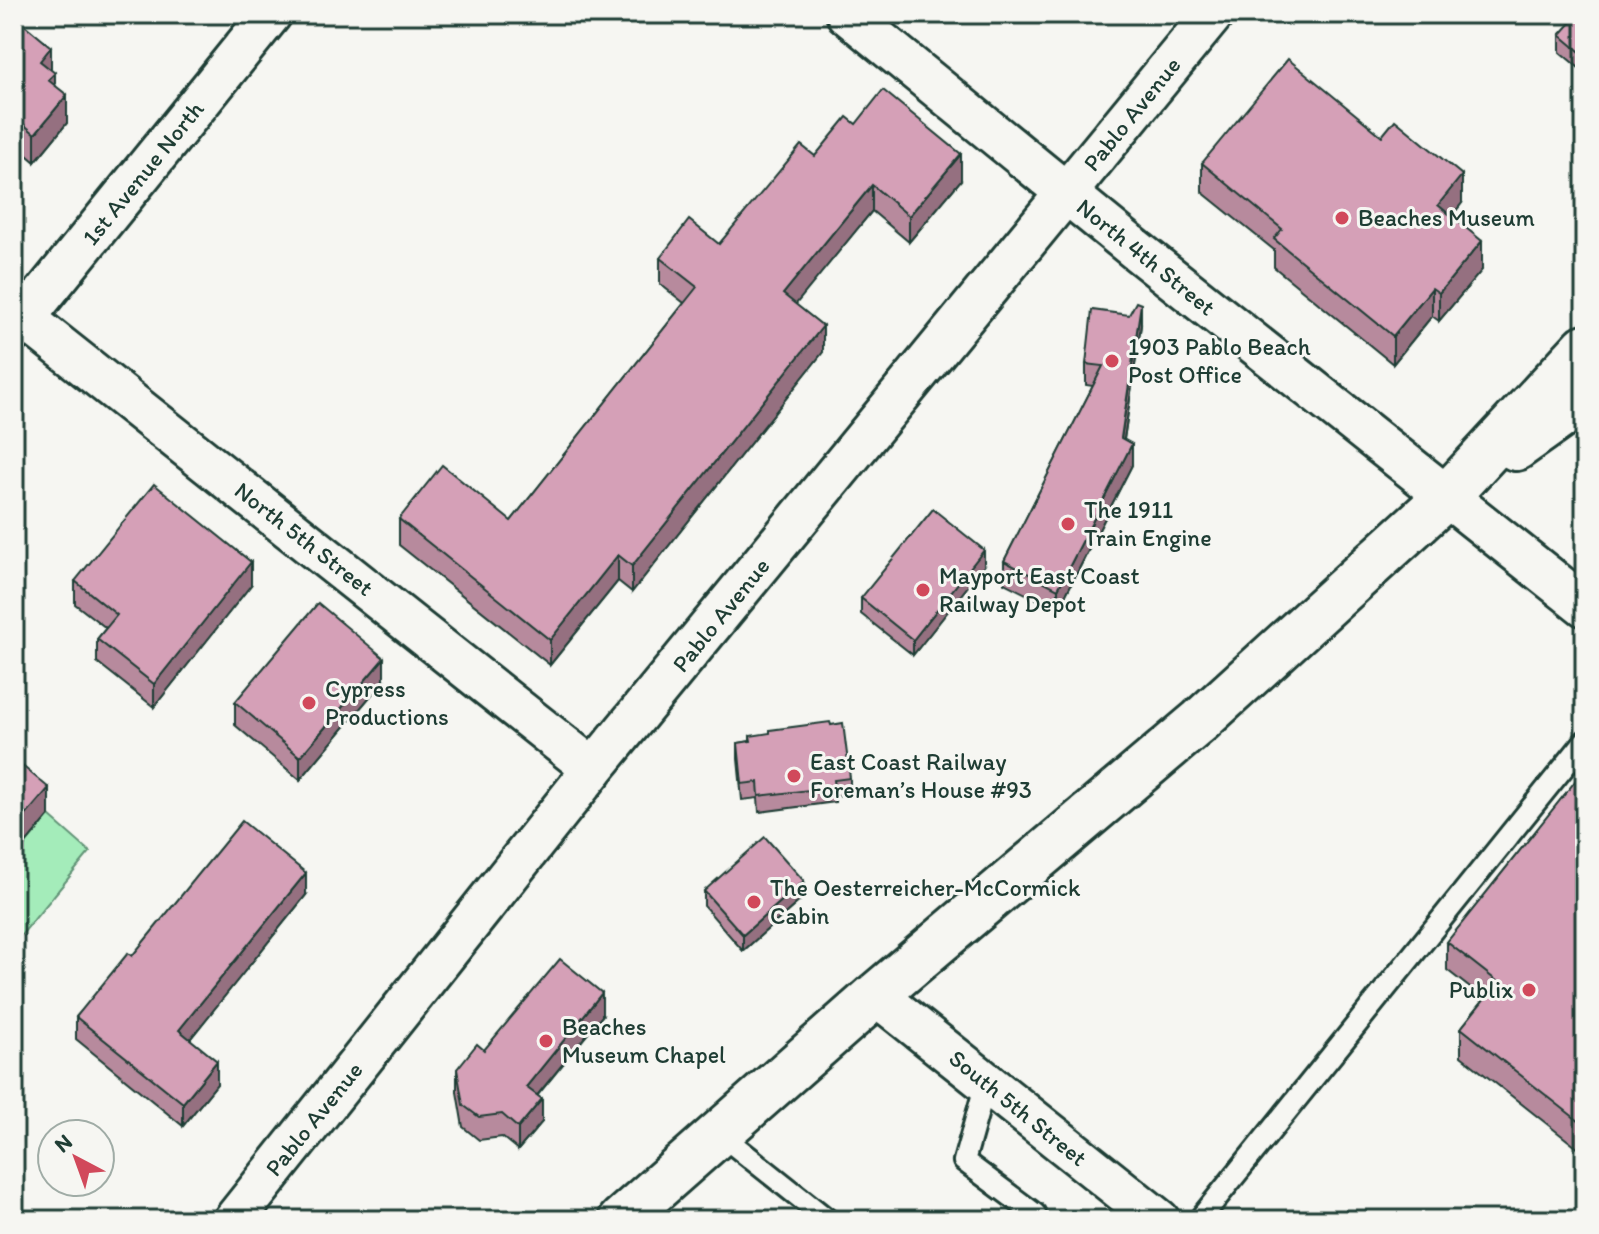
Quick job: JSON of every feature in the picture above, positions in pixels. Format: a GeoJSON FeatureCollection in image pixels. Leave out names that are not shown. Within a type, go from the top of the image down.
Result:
{"type":"FeatureCollection","features":[{"type":"Feature","properties":{"kind":"highway"},"geometry":{"type":"LineString","coordinates":[[621,1220],[876,995],[1200,721],[1446,497],[1585,347]]}},
{"type":"Feature","properties":{"kind":"highway"},"geometry":{"type":"LineString","coordinates":[[1446,497],[1585,399]]}},
{"type":"Feature","properties":{"kind":"street","name":"1st Avenue North"},"geometry":{"type":"LineString","coordinates":[[17,320],[271,14]]}},
{"type":"Feature","properties":{"kind":"street","name":"North 4th Street"},"geometry":{"type":"LineString","coordinates":[[847,14],[1067,194],[1585,606]]}},
{"type":"Feature","properties":{"kind":"street","name":"Pablo Avenue"},"geometry":{"type":"LineString","coordinates":[[234,1220],[593,769],[1213,14]]}},
{"type":"Feature","properties":{"kind":"street","name":"North 5th Street"},"geometry":{"type":"LineString","coordinates":[[17,320],[593,769]]}},
{"type":"Feature","properties":{"kind":"street","name":"South 5th Street"},"geometry":{"type":"LineString","coordinates":[[876,995],[1159,1220]]}},
{"type":"Feature","properties":{"kind":"lane"},"geometry":{"type":"LineString","coordinates":[[1199,1220],[1585,741]]}},
{"type":"Feature","properties":{"kind":"lane"},"geometry":{"type":"LineString","coordinates":[[986,1083],[964,1161],[1035,1214],[1037,1220]]}},
{"type":"Feature","properties":{"kind":"lane"},"geometry":{"type":"LineString","coordinates":[[720,1134],[828,1220]]}},
{"type":"Feature","properties":{"kind":"green space"},"geometry":{"type":"Polygon","coordinates":[[[49,816],[90,852],[14,944],[14,858],[49,816]]]}},
{"type":"Feature","properties":{"kind":"building"},"geometry":{"type":"Polygon","coordinates":[[[1579,14],[1585,14],[1585,56],[1560,35],[1579,14]]]}},
{"type":"Feature","properties":{"kind":"building"},"geometry":{"type":"Polygon","coordinates":[[[14,16],[51,47],[40,61],[55,73],[48,80],[67,95],[35,134],[14,116],[14,16]]]}},
{"type":"Feature","properties":{"kind":"building","name":"Beaches Museum"},"geometry":{"type":"Polygon","coordinates":[[[1288,59],[1382,136],[1395,120],[1462,175],[1438,205],[1482,241],[1439,293],[1432,288],[1393,336],[1274,239],[1282,229],[1202,163],[1288,59]]]}},
{"type":"Feature","properties":{"kind":"building"},"geometry":{"type":"Polygon","coordinates":[[[883,90],[961,154],[909,216],[872,185],[783,294],[823,326],[632,566],[618,555],[550,640],[399,519],[442,465],[511,521],[697,287],[660,258],[689,220],[719,244],[801,145],[815,156],[847,117],[856,124],[883,90]]]}},
{"type":"Feature","properties":{"kind":"building"},"geometry":{"type":"Polygon","coordinates":[[[1136,302],[1141,304],[1121,438],[1132,444],[1058,589],[1004,561],[1103,366],[1086,364],[1092,310],[1129,315],[1136,302]]]}},
{"type":"Feature","properties":{"kind":"building"},"geometry":{"type":"Polygon","coordinates":[[[154,484],[251,562],[154,684],[97,639],[117,615],[75,581],[154,484]]]}},
{"type":"Feature","properties":{"kind":"building","name":"Mayport East Coast Railway Depot"},"geometry":{"type":"Polygon","coordinates":[[[933,509],[984,550],[913,640],[861,598],[933,509]]]}},
{"type":"Feature","properties":{"kind":"building","name":"Cypress Productions"},"geometry":{"type":"Polygon","coordinates":[[[318,603],[384,658],[300,757],[235,702],[318,603]]]}},
{"type":"Feature","properties":{"kind":"building","name":"East Coast Railway Foreman’s House #93"},"geometry":{"type":"Polygon","coordinates":[[[830,722],[831,725],[843,723],[850,778],[834,780],[835,787],[759,796],[758,782],[742,784],[738,743],[751,741],[750,736],[770,733],[770,730],[830,722]]]}},
{"type":"Feature","properties":{"kind":"building"},"geometry":{"type":"Polygon","coordinates":[[[14,759],[49,788],[14,829],[14,759]]]}},
{"type":"Feature","properties":{"kind":"building","name":"Publix"},"geometry":{"type":"Polygon","coordinates":[[[1585,769],[1585,1126],[1461,1028],[1498,982],[1447,942],[1585,769]]]}},
{"type":"Feature","properties":{"kind":"building"},"geometry":{"type":"Polygon","coordinates":[[[242,821],[306,873],[179,1030],[217,1061],[183,1103],[76,1017],[128,953],[132,956],[242,821]]]}},
{"type":"Feature","properties":{"kind":"building","name":"The Oesterreicher-McCormick Cabin"},"geometry":{"type":"Polygon","coordinates":[[[765,837],[804,881],[743,935],[704,891],[765,837]]]}},
{"type":"Feature","properties":{"kind":"building","name":"Beaches Museum Chapel"},"geometry":{"type":"Polygon","coordinates":[[[560,959],[602,993],[526,1087],[542,1099],[518,1128],[502,1114],[479,1117],[463,1105],[457,1069],[477,1044],[484,1050],[560,959]]]}},
{"type":"Feature","properties":{"kind":"place","name":"Beaches Museum"},"geometry":{"type":"Point","coordinates":[1342,218]}},
{"type":"Feature","properties":{"kind":"place","name":"1903 Pablo Beach Post Office"},"geometry":{"type":"Point","coordinates":[1112,361]}},
{"type":"Feature","properties":{"kind":"place","name":"The 1911 Train Engine"},"geometry":{"type":"Point","coordinates":[1068,524]}},
{"type":"Feature","properties":{"kind":"place","name":"Mayport East Coast Railway Depot"},"geometry":{"type":"Point","coordinates":[923,590]}},
{"type":"Feature","properties":{"kind":"place","name":"Cypress Productions"},"geometry":{"type":"Point","coordinates":[309,703]}},
{"type":"Feature","properties":{"kind":"place","name":"East Coast Railway Foreman’s House #93"},"geometry":{"type":"Point","coordinates":[794,776]}},
{"type":"Feature","properties":{"kind":"place","name":"The Oesterreicher-McCormick Cabin"},"geometry":{"type":"Point","coordinates":[754,902]}},
{"type":"Feature","properties":{"kind":"place","name":"Publix"},"geometry":{"type":"Point","coordinates":[1529,990]}},
{"type":"Feature","properties":{"kind":"place","name":"Beaches Museum Chapel"},"geometry":{"type":"Point","coordinates":[546,1041]}}]}
